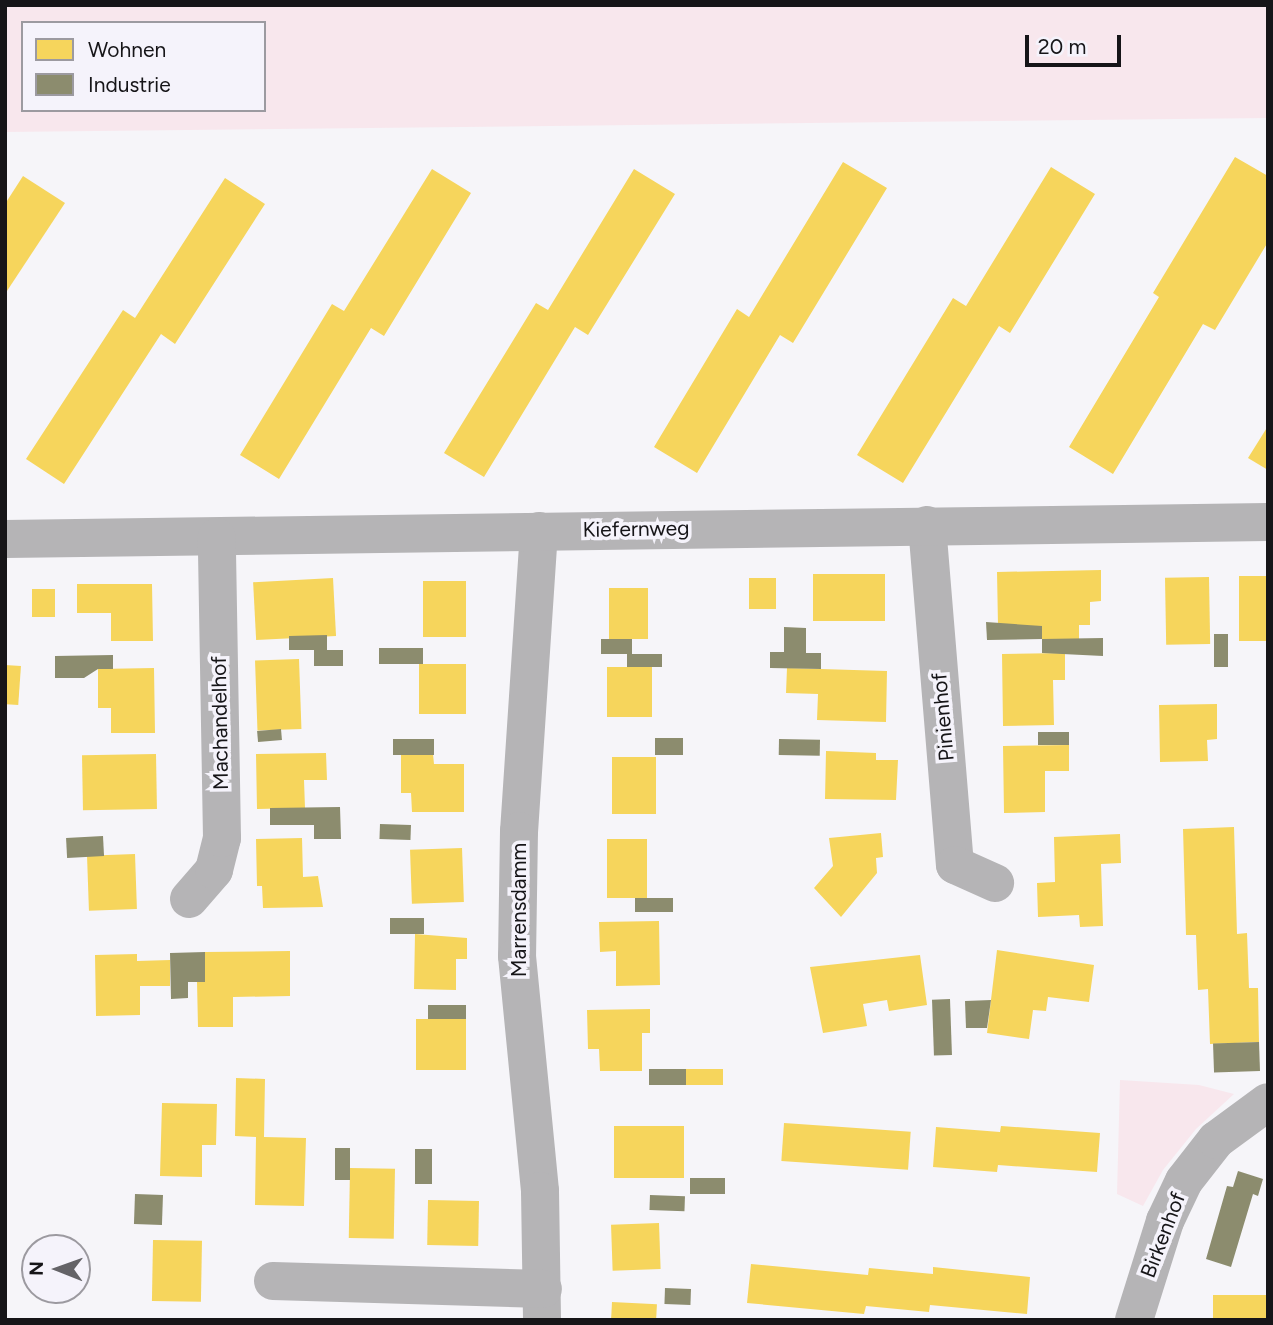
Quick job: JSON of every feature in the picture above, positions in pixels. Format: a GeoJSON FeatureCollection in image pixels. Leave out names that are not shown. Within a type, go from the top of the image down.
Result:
{"type":"FeatureCollection","features":[{"type":"Feature","properties":{"kind":"street","name":"Kiefernweg"},"geometry":{"type":"LineString","coordinates":[[5,539],[1268,522]]}},
{"type":"Feature","properties":{"kind":"street","name":"Pinienhof"},"geometry":{"type":"LineString","coordinates":[[927,525],[956,866],[995,883]]}},
{"type":"Feature","properties":{"kind":"street","name":"Marrensdamm"},"geometry":{"type":"LineString","coordinates":[[273,1281],[543,1304],[540,1191],[517,957],[519,831],[539,531]]}},
{"type":"Feature","properties":{"kind":"street","name":"Machandelhof"},"geometry":{"type":"LineString","coordinates":[[189,899],[214,870],[222,838],[217,537]]}},
{"type":"Feature","properties":{"kind":"street","name":"Birkenhof"},"geometry":{"type":"LineString","coordinates":[[1134,1320],[1165,1220],[1184,1181],[1216,1140],[1268,1102]]}},
{"type":"Feature","properties":{"kind":"shaded area"},"geometry":{"type":"Polygon","coordinates":[[[5,5],[1268,5],[1268,118],[5,132],[5,5]]]}},
{"type":"Feature","properties":{"kind":"shaded area"},"geometry":{"type":"Polygon","coordinates":[[[1120,1080],[1199,1085],[1234,1094],[1196,1129],[1163,1170],[1143,1206],[1117,1194],[1120,1080]]]}},
{"type":"Feature","properties":{"kind":"building: Wohnen"},"geometry":{"type":"Polygon","coordinates":[[[1235,157],[1268,176],[1268,242],[1215,330],[1203,324],[1113,474],[1069,447],[1159,297],[1153,293],[1235,157]]]}},
{"type":"Feature","properties":{"kind":"building: Wohnen"},"geometry":{"type":"Polygon","coordinates":[[[843,162],[887,188],[793,343],[780,335],[697,473],[654,447],[737,309],[749,317],[843,162]]]}},
{"type":"Feature","properties":{"kind":"building: Wohnen"},"geometry":{"type":"Polygon","coordinates":[[[1051,167],[1095,194],[1010,333],[999,326],[903,483],[857,455],[953,298],[966,306],[1051,167]]]}},
{"type":"Feature","properties":{"kind":"building: Wohnen"},"geometry":{"type":"Polygon","coordinates":[[[432,169],[471,193],[384,336],[371,328],[279,479],[240,455],[332,304],[344,311],[432,169]]]}},
{"type":"Feature","properties":{"kind":"building: Wohnen"},"geometry":{"type":"Polygon","coordinates":[[[634,169],[675,194],[588,335],[575,327],[484,477],[444,453],[536,303],[548,310],[634,169]]]}},
{"type":"Feature","properties":{"kind":"building: Wohnen"},"geometry":{"type":"Polygon","coordinates":[[[23,176],[65,203],[5,294],[5,204],[23,176]]]}},
{"type":"Feature","properties":{"kind":"building: Wohnen"},"geometry":{"type":"Polygon","coordinates":[[[225,178],[265,204],[175,344],[161,334],[64,484],[26,459],[123,310],[135,318],[225,178]]]}},
{"type":"Feature","properties":{"kind":"building: Wohnen"},"geometry":{"type":"Polygon","coordinates":[[[1268,426],[1268,470],[1248,458],[1268,426]]]}},
{"type":"Feature","properties":{"kind":"building: Wohnen"},"geometry":{"type":"Polygon","coordinates":[[[1101,570],[1101,601],[1090,602],[1090,625],[1079,625],[1079,639],[1042,639],[1042,626],[998,626],[997,572],[1101,570]]]}},
{"type":"Feature","properties":{"kind":"building: Wohnen"},"geometry":{"type":"Polygon","coordinates":[[[813,574],[885,574],[885,621],[813,621],[813,574]]]}},
{"type":"Feature","properties":{"kind":"building: Wohnen"},"geometry":{"type":"Polygon","coordinates":[[[1239,576],[1268,576],[1268,641],[1239,641],[1239,576]]]}},
{"type":"Feature","properties":{"kind":"building: Wohnen"},"geometry":{"type":"Polygon","coordinates":[[[1209,577],[1210,644],[1166,645],[1165,578],[1209,577]]]}},
{"type":"Feature","properties":{"kind":"building: Wohnen"},"geometry":{"type":"Polygon","coordinates":[[[333,578],[336,636],[256,640],[253,582],[333,578]]]}},
{"type":"Feature","properties":{"kind":"building: Wohnen"},"geometry":{"type":"Polygon","coordinates":[[[749,578],[776,578],[776,609],[749,609],[749,578]]]}},
{"type":"Feature","properties":{"kind":"building: Wohnen"},"geometry":{"type":"Polygon","coordinates":[[[423,581],[466,581],[466,637],[423,637],[423,581]]]}},
{"type":"Feature","properties":{"kind":"building: Wohnen"},"geometry":{"type":"Polygon","coordinates":[[[77,584],[152,584],[153,641],[111,641],[111,613],[77,613],[77,584]]]}},
{"type":"Feature","properties":{"kind":"building: Wohnen"},"geometry":{"type":"Polygon","coordinates":[[[609,588],[648,588],[648,639],[609,639],[609,588]]]}},
{"type":"Feature","properties":{"kind":"building: Wohnen"},"geometry":{"type":"Polygon","coordinates":[[[32,589],[55,589],[55,617],[32,617],[32,589]]]}},
{"type":"Feature","properties":{"kind":"building: Wohnen"},"geometry":{"type":"Polygon","coordinates":[[[1065,653],[1065,680],[1053,680],[1054,725],[1003,726],[1002,654],[1065,653]]]}},
{"type":"Feature","properties":{"kind":"building: Wohnen"},"geometry":{"type":"Polygon","coordinates":[[[299,659],[301,729],[257,730],[255,661],[299,659]]]}},
{"type":"Feature","properties":{"kind":"building: Wohnen"},"geometry":{"type":"Polygon","coordinates":[[[419,664],[466,664],[466,714],[419,714],[419,664]]]}},
{"type":"Feature","properties":{"kind":"building: Wohnen"},"geometry":{"type":"Polygon","coordinates":[[[5,665],[21,666],[18,705],[5,704],[5,665]]]}},
{"type":"Feature","properties":{"kind":"building: Wohnen"},"geometry":{"type":"Polygon","coordinates":[[[607,667],[652,667],[652,717],[607,717],[607,667]]]}},
{"type":"Feature","properties":{"kind":"building: Wohnen"},"geometry":{"type":"Polygon","coordinates":[[[154,668],[155,733],[111,733],[111,708],[98,708],[98,669],[154,668]]]}},
{"type":"Feature","properties":{"kind":"building: Wohnen"},"geometry":{"type":"Polygon","coordinates":[[[787,668],[887,671],[886,722],[817,720],[818,694],[786,693],[787,668]]]}},
{"type":"Feature","properties":{"kind":"building: Wohnen"},"geometry":{"type":"Polygon","coordinates":[[[1217,704],[1217,739],[1207,740],[1208,761],[1160,762],[1159,705],[1217,704]]]}},
{"type":"Feature","properties":{"kind":"building: Wohnen"},"geometry":{"type":"Polygon","coordinates":[[[1069,745],[1069,771],[1045,771],[1045,812],[1004,813],[1003,746],[1069,745]]]}},
{"type":"Feature","properties":{"kind":"building: Wohnen"},"geometry":{"type":"Polygon","coordinates":[[[826,751],[876,753],[876,760],[898,760],[896,800],[825,799],[826,751]]]}},
{"type":"Feature","properties":{"kind":"building: Wohnen"},"geometry":{"type":"Polygon","coordinates":[[[326,753],[327,780],[304,780],[305,808],[257,809],[256,754],[326,753]]]}},
{"type":"Feature","properties":{"kind":"building: Wohnen"},"geometry":{"type":"Polygon","coordinates":[[[156,754],[157,809],[83,810],[82,755],[156,754]]]}},
{"type":"Feature","properties":{"kind":"building: Wohnen"},"geometry":{"type":"Polygon","coordinates":[[[401,754],[433,754],[434,764],[464,764],[464,812],[412,812],[411,793],[401,793],[401,754]]]}},
{"type":"Feature","properties":{"kind":"building: Wohnen"},"geometry":{"type":"Polygon","coordinates":[[[612,757],[656,757],[656,814],[612,814],[612,757]]]}},
{"type":"Feature","properties":{"kind":"building: Wohnen"},"geometry":{"type":"Polygon","coordinates":[[[1234,827],[1237,934],[1247,933],[1249,988],[1258,988],[1259,1042],[1210,1044],[1208,989],[1198,990],[1196,935],[1186,935],[1183,829],[1234,827]]]}},
{"type":"Feature","properties":{"kind":"building: Wohnen"},"geometry":{"type":"Polygon","coordinates":[[[881,833],[883,857],[876,858],[877,873],[841,917],[814,888],[833,866],[829,838],[881,833]]]}},
{"type":"Feature","properties":{"kind":"building: Wohnen"},"geometry":{"type":"Polygon","coordinates":[[[1120,834],[1121,863],[1101,864],[1103,926],[1080,927],[1079,915],[1038,917],[1037,883],[1055,882],[1054,837],[1120,834]]]}},
{"type":"Feature","properties":{"kind":"building: Wohnen"},"geometry":{"type":"Polygon","coordinates":[[[302,838],[303,877],[318,876],[323,907],[263,908],[262,886],[257,886],[256,839],[302,838]]]}},
{"type":"Feature","properties":{"kind":"building: Wohnen"},"geometry":{"type":"Polygon","coordinates":[[[607,839],[647,839],[647,898],[607,898],[607,839]]]}},
{"type":"Feature","properties":{"kind":"building: Wohnen"},"geometry":{"type":"Polygon","coordinates":[[[462,848],[464,902],[412,904],[410,850],[462,848]]]}},
{"type":"Feature","properties":{"kind":"building: Wohnen"},"geometry":{"type":"Polygon","coordinates":[[[135,854],[137,909],[89,911],[87,856],[135,854]]]}},
{"type":"Feature","properties":{"kind":"building: Wohnen"},"geometry":{"type":"Polygon","coordinates":[[[659,921],[660,985],[616,986],[616,951],[600,952],[599,922],[659,921]]]}},
{"type":"Feature","properties":{"kind":"building: Wohnen"},"geometry":{"type":"Polygon","coordinates":[[[415,934],[467,938],[467,959],[456,959],[456,990],[414,989],[415,934]]]}},
{"type":"Feature","properties":{"kind":"building: Wohnen"},"geometry":{"type":"Polygon","coordinates":[[[997,950],[1094,965],[1089,1002],[1048,997],[1046,1011],[1033,1010],[1029,1039],[987,1033],[997,950]]]}},
{"type":"Feature","properties":{"kind":"building: Wohnen"},"geometry":{"type":"Polygon","coordinates":[[[290,951],[290,996],[233,997],[233,1027],[198,1027],[197,982],[205,982],[205,952],[290,951]]]}},
{"type":"Feature","properties":{"kind":"building: Wohnen"},"geometry":{"type":"Polygon","coordinates":[[[137,954],[137,961],[170,960],[170,986],[140,986],[140,1015],[96,1016],[95,955],[137,954]]]}},
{"type":"Feature","properties":{"kind":"building: Wohnen"},"geometry":{"type":"Polygon","coordinates":[[[920,955],[927,1005],[889,1011],[887,1000],[863,1004],[867,1026],[823,1033],[810,967],[920,955]]]}},
{"type":"Feature","properties":{"kind":"building: Wohnen"},"geometry":{"type":"Polygon","coordinates":[[[650,1009],[650,1033],[642,1033],[642,1071],[600,1071],[599,1049],[588,1049],[587,1010],[650,1009]]]}},
{"type":"Feature","properties":{"kind":"building: Wohnen"},"geometry":{"type":"Polygon","coordinates":[[[416,1019],[466,1019],[466,1070],[416,1070],[416,1019]]]}},
{"type":"Feature","properties":{"kind":"building: Wohnen"},"geometry":{"type":"Polygon","coordinates":[[[686,1069],[723,1069],[723,1085],[686,1085],[686,1069]]]}},
{"type":"Feature","properties":{"kind":"building: Wohnen"},"geometry":{"type":"Polygon","coordinates":[[[236,1078],[265,1079],[264,1137],[306,1138],[304,1206],[255,1205],[256,1137],[235,1136],[236,1078]]]}},
{"type":"Feature","properties":{"kind":"building: Wohnen"},"geometry":{"type":"Polygon","coordinates":[[[162,1103],[217,1104],[216,1145],[202,1145],[202,1177],[160,1176],[162,1103]]]}},
{"type":"Feature","properties":{"kind":"building: Wohnen"},"geometry":{"type":"Polygon","coordinates":[[[784,1123],[911,1132],[908,1170],[781,1161],[784,1123]]]}},
{"type":"Feature","properties":{"kind":"building: Wohnen"},"geometry":{"type":"Polygon","coordinates":[[[614,1126],[684,1126],[684,1178],[614,1178],[614,1126]]]}},
{"type":"Feature","properties":{"kind":"building: Wohnen"},"geometry":{"type":"Polygon","coordinates":[[[1001,1126],[1100,1133],[1097,1172],[998,1165],[997,1172],[933,1167],[936,1127],[1000,1132],[1001,1126]]]}},
{"type":"Feature","properties":{"kind":"building: Wohnen"},"geometry":{"type":"Polygon","coordinates":[[[350,1168],[395,1169],[394,1239],[349,1238],[350,1168]]]}},
{"type":"Feature","properties":{"kind":"building: Wohnen"},"geometry":{"type":"Polygon","coordinates":[[[428,1200],[479,1201],[478,1246],[427,1245],[428,1200]]]}},
{"type":"Feature","properties":{"kind":"building: Wohnen"},"geometry":{"type":"Polygon","coordinates":[[[659,1223],[661,1269],[613,1271],[611,1225],[659,1223]]]}},
{"type":"Feature","properties":{"kind":"building: Wohnen"},"geometry":{"type":"Polygon","coordinates":[[[153,1240],[202,1241],[201,1302],[152,1301],[153,1240]]]}},
{"type":"Feature","properties":{"kind":"building: Wohnen"},"geometry":{"type":"Polygon","coordinates":[[[751,1264],[868,1275],[869,1268],[933,1274],[933,1267],[1030,1277],[1027,1314],[930,1305],[929,1312],[866,1306],[864,1314],[747,1303],[751,1264]]]}},
{"type":"Feature","properties":{"kind":"building: Wohnen"},"geometry":{"type":"Polygon","coordinates":[[[1213,1295],[1268,1295],[1268,1320],[1213,1320],[1213,1295]]]}},
{"type":"Feature","properties":{"kind":"building: Wohnen"},"geometry":{"type":"Polygon","coordinates":[[[612,1302],[657,1304],[656,1320],[611,1320],[612,1302]]]}},
{"type":"Feature","properties":{"kind":"building: Industrie"},"geometry":{"type":"Polygon","coordinates":[[[986,622],[1042,626],[1042,639],[987,640],[986,622]]]}},
{"type":"Feature","properties":{"kind":"building: Industrie"},"geometry":{"type":"Polygon","coordinates":[[[784,627],[806,628],[806,653],[821,653],[821,669],[770,668],[770,652],[784,652],[784,627]]]}},
{"type":"Feature","properties":{"kind":"building: Industrie"},"geometry":{"type":"Polygon","coordinates":[[[1214,634],[1228,634],[1228,667],[1214,667],[1214,634]]]}},
{"type":"Feature","properties":{"kind":"building: Industrie"},"geometry":{"type":"Polygon","coordinates":[[[327,635],[327,650],[343,650],[343,666],[314,666],[314,650],[289,650],[289,636],[327,635]]]}},
{"type":"Feature","properties":{"kind":"building: Industrie"},"geometry":{"type":"Polygon","coordinates":[[[1103,638],[1103,656],[1042,653],[1042,639],[1103,638]]]}},
{"type":"Feature","properties":{"kind":"building: Industrie"},"geometry":{"type":"Polygon","coordinates":[[[601,639],[632,639],[632,654],[662,654],[662,667],[627,667],[627,654],[601,654],[601,639]]]}},
{"type":"Feature","properties":{"kind":"building: Industrie"},"geometry":{"type":"Polygon","coordinates":[[[379,648],[423,648],[423,664],[379,664],[379,648]]]}},
{"type":"Feature","properties":{"kind":"building: Industrie"},"geometry":{"type":"Polygon","coordinates":[[[113,655],[113,669],[98,669],[84,678],[55,678],[55,656],[113,655]]]}},
{"type":"Feature","properties":{"kind":"building: Industrie"},"geometry":{"type":"Polygon","coordinates":[[[281,729],[282,740],[258,742],[257,731],[281,729]]]}},
{"type":"Feature","properties":{"kind":"building: Industrie"},"geometry":{"type":"Polygon","coordinates":[[[1038,732],[1069,732],[1069,745],[1038,745],[1038,732]]]}},
{"type":"Feature","properties":{"kind":"building: Industrie"},"geometry":{"type":"Polygon","coordinates":[[[655,738],[683,738],[683,755],[655,755],[655,738]]]}},
{"type":"Feature","properties":{"kind":"building: Industrie"},"geometry":{"type":"Polygon","coordinates":[[[393,739],[434,739],[434,755],[393,755],[393,739]]]}},
{"type":"Feature","properties":{"kind":"building: Industrie"},"geometry":{"type":"Polygon","coordinates":[[[779,739],[820,740],[820,756],[779,755],[779,739]]]}},
{"type":"Feature","properties":{"kind":"building: Industrie"},"geometry":{"type":"Polygon","coordinates":[[[340,807],[341,839],[314,839],[314,825],[270,825],[270,808],[340,807]]]}},
{"type":"Feature","properties":{"kind":"building: Industrie"},"geometry":{"type":"Polygon","coordinates":[[[380,824],[411,825],[410,840],[379,839],[380,824]]]}},
{"type":"Feature","properties":{"kind":"building: Industrie"},"geometry":{"type":"Polygon","coordinates":[[[103,836],[104,856],[67,858],[66,838],[103,836]]]}},
{"type":"Feature","properties":{"kind":"building: Industrie"},"geometry":{"type":"Polygon","coordinates":[[[635,898],[673,898],[673,912],[635,912],[635,898]]]}},
{"type":"Feature","properties":{"kind":"building: Industrie"},"geometry":{"type":"Polygon","coordinates":[[[390,918],[424,918],[424,934],[390,934],[390,918]]]}},
{"type":"Feature","properties":{"kind":"building: Industrie"},"geometry":{"type":"Polygon","coordinates":[[[205,952],[205,982],[188,982],[188,998],[171,999],[170,953],[205,952]]]}},
{"type":"Feature","properties":{"kind":"building: Industrie"},"geometry":{"type":"Polygon","coordinates":[[[950,999],[952,1055],[934,1056],[932,1000],[950,999]]]}},
{"type":"Feature","properties":{"kind":"building: Industrie"},"geometry":{"type":"Polygon","coordinates":[[[991,1000],[987,1028],[966,1028],[965,1001],[991,1000]]]}},
{"type":"Feature","properties":{"kind":"building: Industrie"},"geometry":{"type":"Polygon","coordinates":[[[428,1005],[466,1005],[466,1019],[428,1019],[428,1005]]]}},
{"type":"Feature","properties":{"kind":"building: Industrie"},"geometry":{"type":"Polygon","coordinates":[[[1259,1042],[1260,1071],[1214,1073],[1213,1044],[1259,1042]]]}},
{"type":"Feature","properties":{"kind":"building: Industrie"},"geometry":{"type":"Polygon","coordinates":[[[649,1069],[686,1069],[686,1085],[649,1085],[649,1069]]]}},
{"type":"Feature","properties":{"kind":"building: Industrie"},"geometry":{"type":"Polygon","coordinates":[[[335,1148],[350,1148],[350,1180],[335,1180],[335,1148]]]}},
{"type":"Feature","properties":{"kind":"building: Industrie"},"geometry":{"type":"Polygon","coordinates":[[[415,1149],[432,1149],[432,1184],[415,1184],[415,1149]]]}},
{"type":"Feature","properties":{"kind":"building: Industrie"},"geometry":{"type":"Polygon","coordinates":[[[1238,1171],[1263,1179],[1258,1196],[1253,1194],[1231,1267],[1206,1259],[1227,1186],[1233,1187],[1238,1171]]]}},
{"type":"Feature","properties":{"kind":"building: Industrie"},"geometry":{"type":"Polygon","coordinates":[[[690,1178],[725,1178],[725,1194],[690,1194],[690,1178]]]}},
{"type":"Feature","properties":{"kind":"building: Industrie"},"geometry":{"type":"Polygon","coordinates":[[[135,1194],[163,1195],[162,1225],[134,1224],[135,1194]]]}},
{"type":"Feature","properties":{"kind":"building: Industrie"},"geometry":{"type":"Polygon","coordinates":[[[650,1195],[685,1196],[684,1211],[649,1210],[650,1195]]]}},
{"type":"Feature","properties":{"kind":"building: Industrie"},"geometry":{"type":"Polygon","coordinates":[[[665,1288],[691,1289],[690,1305],[664,1304],[665,1288]]]}}]}
